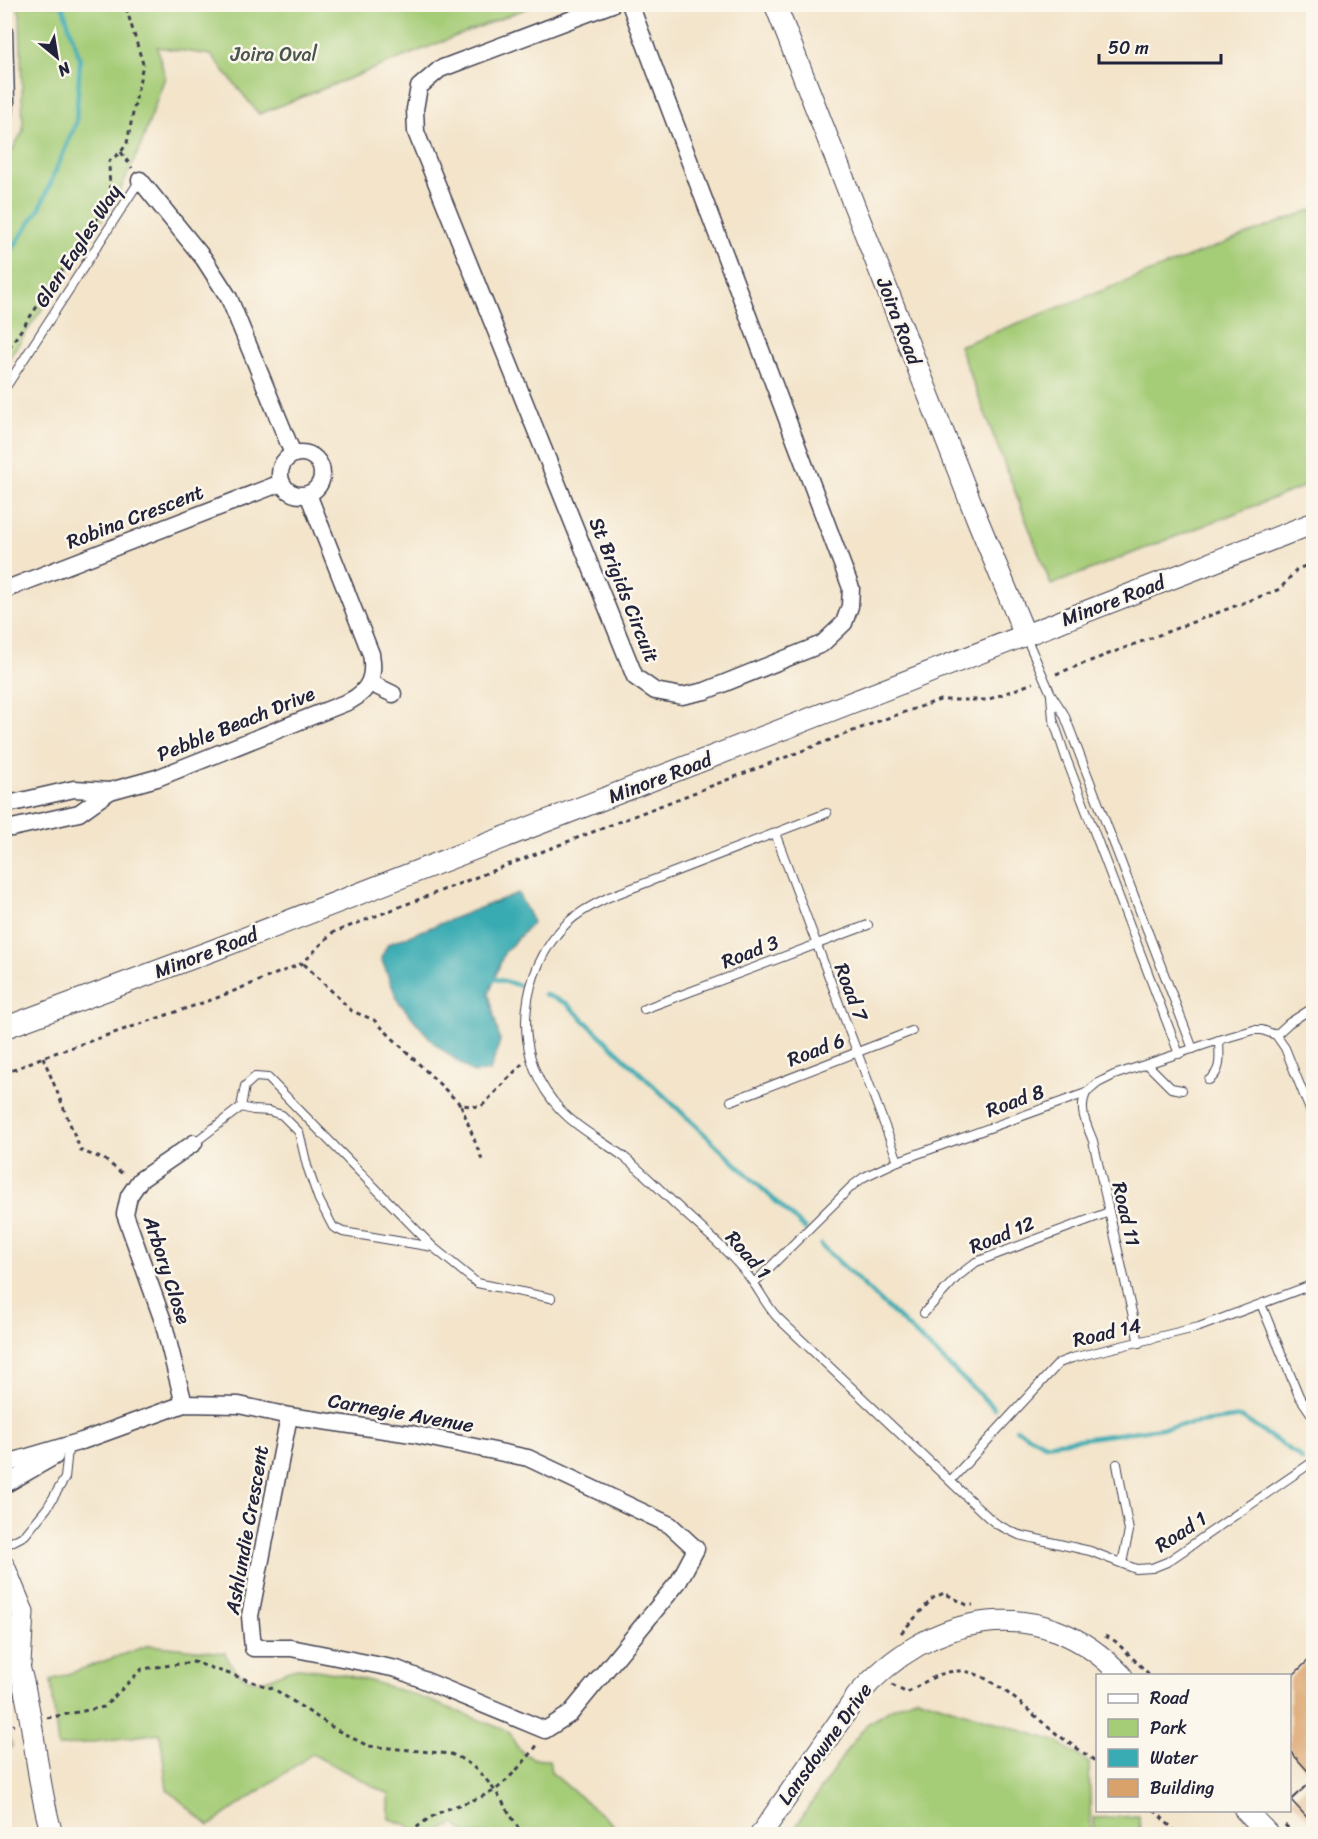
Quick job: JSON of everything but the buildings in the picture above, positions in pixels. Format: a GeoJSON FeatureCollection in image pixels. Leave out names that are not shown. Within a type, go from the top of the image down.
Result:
{"type":"FeatureCollection","features":[{"type":"Feature","properties":{"kind":"street","name":"St Brigids Circuit"},"geometry":{"type":"LineString","coordinates":[[612,4],[440,69],[419,87],[415,109],[416,132],[635,677],[655,691],[682,696],[705,691],[822,644],[844,622],[850,606],[851,588],[630,4]]}},
{"type":"Feature","properties":{"kind":"street","name":"Joira Road"},"geometry":{"type":"LineString","coordinates":[[775,4],[1025,635]]}},
{"type":"Feature","properties":{"kind":"street"},"geometry":{"type":"LineString","coordinates":[[4,32],[6,103],[4,121]]}},
{"type":"Feature","properties":{"kind":"street"},"geometry":{"type":"LineString","coordinates":[[140,180],[204,259],[229,297],[293,454]]}},
{"type":"Feature","properties":{"kind":"street"},"geometry":{"type":"LineString","coordinates":[[306,453],[317,460],[321,466],[321,480],[314,491],[308,494],[296,495],[285,489],[281,483],[280,466],[293,454],[306,453]]}},
{"type":"Feature","properties":{"kind":"street","name":"Robina Crescent"},"geometry":{"type":"LineString","coordinates":[[4,590],[281,483]]}},
{"type":"Feature","properties":{"kind":"street"},"geometry":{"type":"LineString","coordinates":[[308,494],[371,654],[373,664],[370,683],[393,694]]}},
{"type":"Feature","properties":{"kind":"street","name":"Minore Road"},"geometry":{"type":"LineString","coordinates":[[4,1028],[214,950],[1314,523]]}},
{"type":"Feature","properties":{"kind":"street","name":"Pebble Beach Drive"},"geometry":{"type":"LineString","coordinates":[[4,827],[12,828],[79,813],[110,791],[191,765],[350,701],[366,690],[370,683]]}},
{"type":"Feature","properties":{"kind":"street","name":"Pebble Beach Drive"},"geometry":{"type":"LineString","coordinates":[[4,805],[74,789],[110,791]]}},
{"type":"Feature","properties":{"kind":"street"},"geometry":{"type":"LineString","coordinates":[[136,1185],[194,1143]]}},
{"type":"Feature","properties":{"kind":"street","name":"Arbory Close"},"geometry":{"type":"LineString","coordinates":[[136,1185],[129,1196],[125,1214],[163,1321],[184,1404]]}},
{"type":"Feature","properties":{"kind":"street","name":"Carnegie Avenue"},"geometry":{"type":"LineString","coordinates":[[4,1464],[75,1445],[184,1404],[240,1405],[289,1416],[412,1434],[528,1458],[670,1525],[696,1549],[679,1581],[570,1714],[545,1730]]}},
{"type":"Feature","properties":{"kind":"street","name":"Ashlundie Crescent"},"geometry":{"type":"LineString","coordinates":[[289,1416],[250,1616],[253,1648],[291,1648],[398,1669],[545,1730]]}},
{"type":"Feature","properties":{"kind":"street","name":"Carnegie Avenue"},"geometry":{"type":"LineString","coordinates":[[4,1485],[75,1445]]}},
{"type":"Feature","properties":{"kind":"street"},"geometry":{"type":"LineString","coordinates":[[4,1566],[23,1612],[20,1670]]}},
{"type":"Feature","properties":{"kind":"street","name":"Lansdowne Drive"},"geometry":{"type":"LineString","coordinates":[[761,1834],[840,1719],[875,1675],[899,1656],[927,1639],[955,1628],[986,1622],[1042,1625],[1070,1635],[1094,1651],[1120,1674]]}},
{"type":"Feature","properties":{"kind":"street"},"geometry":{"type":"LineString","coordinates":[[4,1631],[20,1670],[40,1786],[52,1834]]}},
{"type":"Feature","properties":{"kind":"street"},"geometry":{"type":"LineString","coordinates":[[1247,1812],[1268,1834]]}},
{"type":"Feature","properties":{"kind":"lane","name":"Glen Eagles Way"},"geometry":{"type":"LineString","coordinates":[[4,390],[140,180]]}},
{"type":"Feature","properties":{"kind":"lane"},"geometry":{"type":"LineString","coordinates":[[1025,635],[1051,694],[1064,714],[1080,753],[1193,1048]]}},
{"type":"Feature","properties":{"kind":"lane"},"geometry":{"type":"LineString","coordinates":[[1051,694],[1053,719],[1066,758],[1179,1054]]}},
{"type":"Feature","properties":{"kind":"lane"},"geometry":{"type":"LineString","coordinates":[[1066,758],[1080,753]]}},
{"type":"Feature","properties":{"kind":"lane","name":"Road 1"},"geometry":{"type":"LineString","coordinates":[[827,813],[609,897],[587,908],[568,922],[553,938],[532,982],[526,1006],[526,1029],[530,1056],[540,1080],[553,1101],[570,1119],[627,1160],[733,1258],[754,1283],[766,1304],[777,1317],[989,1518],[1009,1532],[1090,1551],[1144,1569],[1152,1568],[1167,1562],[1314,1461]]}},
{"type":"Feature","properties":{"kind":"lane","name":"Road 7"},"geometry":{"type":"LineString","coordinates":[[774,834],[898,1161]]}},
{"type":"Feature","properties":{"kind":"lane","name":"Road 3"},"geometry":{"type":"LineString","coordinates":[[644,1010],[868,926]]}},
{"type":"Feature","properties":{"kind":"lane"},"geometry":{"type":"LineString","coordinates":[[1314,1007],[1296,1017],[1275,1035],[1289,1056],[1314,1120]]}},
{"type":"Feature","properties":{"kind":"lane","name":"Road 8"},"geometry":{"type":"LineString","coordinates":[[754,1283],[852,1186],[864,1177],[898,1161],[1086,1093],[1106,1079],[1193,1048],[1253,1030],[1262,1030],[1275,1035]]}},
{"type":"Feature","properties":{"kind":"lane","name":"Road 6"},"geometry":{"type":"LineString","coordinates":[[731,1101],[912,1031]]}},
{"type":"Feature","properties":{"kind":"lane"},"geometry":{"type":"LineString","coordinates":[[1209,1080],[1220,1066],[1219,1040]]}},
{"type":"Feature","properties":{"kind":"lane"},"geometry":{"type":"LineString","coordinates":[[1148,1065],[1171,1088],[1182,1090]]}},
{"type":"Feature","properties":{"kind":"lane"},"geometry":{"type":"LineString","coordinates":[[194,1143],[241,1107],[245,1086],[255,1077],[268,1078],[433,1247],[477,1283],[551,1298]]}},
{"type":"Feature","properties":{"kind":"lane","name":"Road 11"},"geometry":{"type":"LineString","coordinates":[[1086,1093],[1082,1106],[1083,1114],[1093,1141],[1139,1343]]}},
{"type":"Feature","properties":{"kind":"lane"},"geometry":{"type":"LineString","coordinates":[[241,1107],[282,1115],[298,1132],[319,1200],[333,1227],[343,1232],[433,1247]]}},
{"type":"Feature","properties":{"kind":"lane","name":"Road 12"},"geometry":{"type":"LineString","coordinates":[[924,1313],[957,1277],[976,1262],[1109,1212]]}},
{"type":"Feature","properties":{"kind":"lane","name":"Road 14"},"geometry":{"type":"LineString","coordinates":[[951,1480],[1054,1366],[1072,1358],[1199,1327],[1314,1284]]}},
{"type":"Feature","properties":{"kind":"lane"},"geometry":{"type":"LineString","coordinates":[[1261,1304],[1299,1396],[1314,1418]]}},
{"type":"Feature","properties":{"kind":"lane"},"geometry":{"type":"LineString","coordinates":[[4,1546],[25,1535],[47,1508],[64,1478],[75,1445]]}},
{"type":"Feature","properties":{"kind":"lane"},"geometry":{"type":"LineString","coordinates":[[1117,1464],[1129,1531],[1122,1563]]}},
{"type":"Feature","properties":{"kind":"path"},"geometry":{"type":"LineString","coordinates":[[4,355],[110,200],[109,161],[121,152],[127,143],[143,64],[125,4]]}},
{"type":"Feature","properties":{"kind":"path"},"geometry":{"type":"LineString","coordinates":[[4,1074],[43,1057],[214,999],[303,963],[332,933],[867,725],[940,700],[987,700],[1044,679],[1280,589],[1297,568],[1314,563]]}},
{"type":"Feature","properties":{"kind":"path"},"geometry":{"type":"LineString","coordinates":[[303,963],[352,1011],[374,1020],[461,1105],[482,1160]]}},
{"type":"Feature","properties":{"kind":"path"},"geometry":{"type":"LineString","coordinates":[[461,1105],[481,1107],[530,1056]]}},
{"type":"Feature","properties":{"kind":"path"},"geometry":{"type":"LineString","coordinates":[[43,1057],[81,1151],[104,1160],[136,1185]]}},
{"type":"Feature","properties":{"kind":"path"},"geometry":{"type":"LineString","coordinates":[[901,1633],[933,1598],[944,1593],[967,1605],[977,1605]]}},
{"type":"Feature","properties":{"kind":"path"},"geometry":{"type":"LineString","coordinates":[[1098,1631],[1115,1641],[1149,1674]]}},
{"type":"Feature","properties":{"kind":"path"},"geometry":{"type":"LineString","coordinates":[[4,1727],[104,1707],[142,1669],[194,1662],[274,1689],[350,1738],[368,1746],[451,1754],[464,1759],[477,1769],[495,1791],[522,1834]]}},
{"type":"Feature","properties":{"kind":"path"},"geometry":{"type":"LineString","coordinates":[[875,1675],[907,1693],[927,1681],[952,1671],[976,1674],[1000,1689],[1096,1762]]}},
{"type":"Feature","properties":{"kind":"path"},"geometry":{"type":"LineString","coordinates":[[410,1834],[422,1822],[443,1810],[495,1791],[536,1748],[545,1730]]}},
{"type":"Feature","properties":{"kind":"path"},"geometry":{"type":"LineString","coordinates":[[1156,1812],[1178,1834]]}},
{"type":"Feature","properties":{"kind":"green space","name":"Joira Oval"},"geometry":{"type":"Polygon","coordinates":[[[17,5],[535,5],[259,114],[211,55],[157,47],[165,77],[140,148],[116,199],[5,364],[5,162],[23,131],[20,13],[17,5]]]}},
{"type":"Feature","properties":{"kind":"green space"},"geometry":{"type":"Polygon","coordinates":[[[1313,209],[1313,483],[1051,585],[959,346],[1313,209]]]}},
{"type":"Feature","properties":{"kind":"green space"},"geometry":{"type":"Polygon","coordinates":[[[149,1645],[225,1653],[237,1672],[256,1681],[298,1668],[353,1677],[432,1701],[510,1732],[516,1745],[524,1754],[535,1759],[549,1760],[551,1772],[624,1834],[466,1834],[455,1824],[431,1834],[417,1834],[408,1825],[389,1819],[389,1794],[312,1754],[209,1826],[167,1789],[160,1733],[58,1747],[51,1680],[149,1645]]]}},
{"type":"Feature","properties":{"kind":"green space"},"geometry":{"type":"Polygon","coordinates":[[[917,1697],[1058,1742],[1089,1763],[1091,1834],[791,1834],[867,1724],[890,1709],[917,1697]]]}},
{"type":"Feature","properties":{"kind":"green space"},"geometry":{"type":"Polygon","coordinates":[[[4,1710],[12,1747],[5,1749],[4,1749],[4,1710]]]}},
{"type":"Feature","properties":{"kind":"green space"},"geometry":{"type":"Polygon","coordinates":[[[1139,1816],[1140,1834],[1094,1834],[1094,1818],[1139,1816]]]}},
{"type":"Feature","properties":{"kind":"water"},"geometry":{"type":"Polygon","coordinates":[[[518,893],[533,922],[504,953],[489,994],[500,1041],[490,1071],[473,1073],[434,1043],[398,1001],[381,958],[388,944],[518,893]]]}},
{"type":"Feature","properties":{"kind":"waterway"},"geometry":{"type":"LineString","coordinates":[[4,261],[40,208],[76,123],[80,60],[62,4]]}},
{"type":"Feature","properties":{"kind":"waterway"},"geometry":{"type":"LineString","coordinates":[[488,977],[518,985]]}},
{"type":"Feature","properties":{"kind":"waterway"},"geometry":{"type":"LineString","coordinates":[[544,994],[566,1003],[805,1229]]}},
{"type":"Feature","properties":{"kind":"waterway"},"geometry":{"type":"LineString","coordinates":[[821,1245],[994,1408]]}},
{"type":"Feature","properties":{"kind":"waterway"},"geometry":{"type":"LineString","coordinates":[[1016,1429],[1045,1444],[1241,1417],[1302,1460]]}}]}
